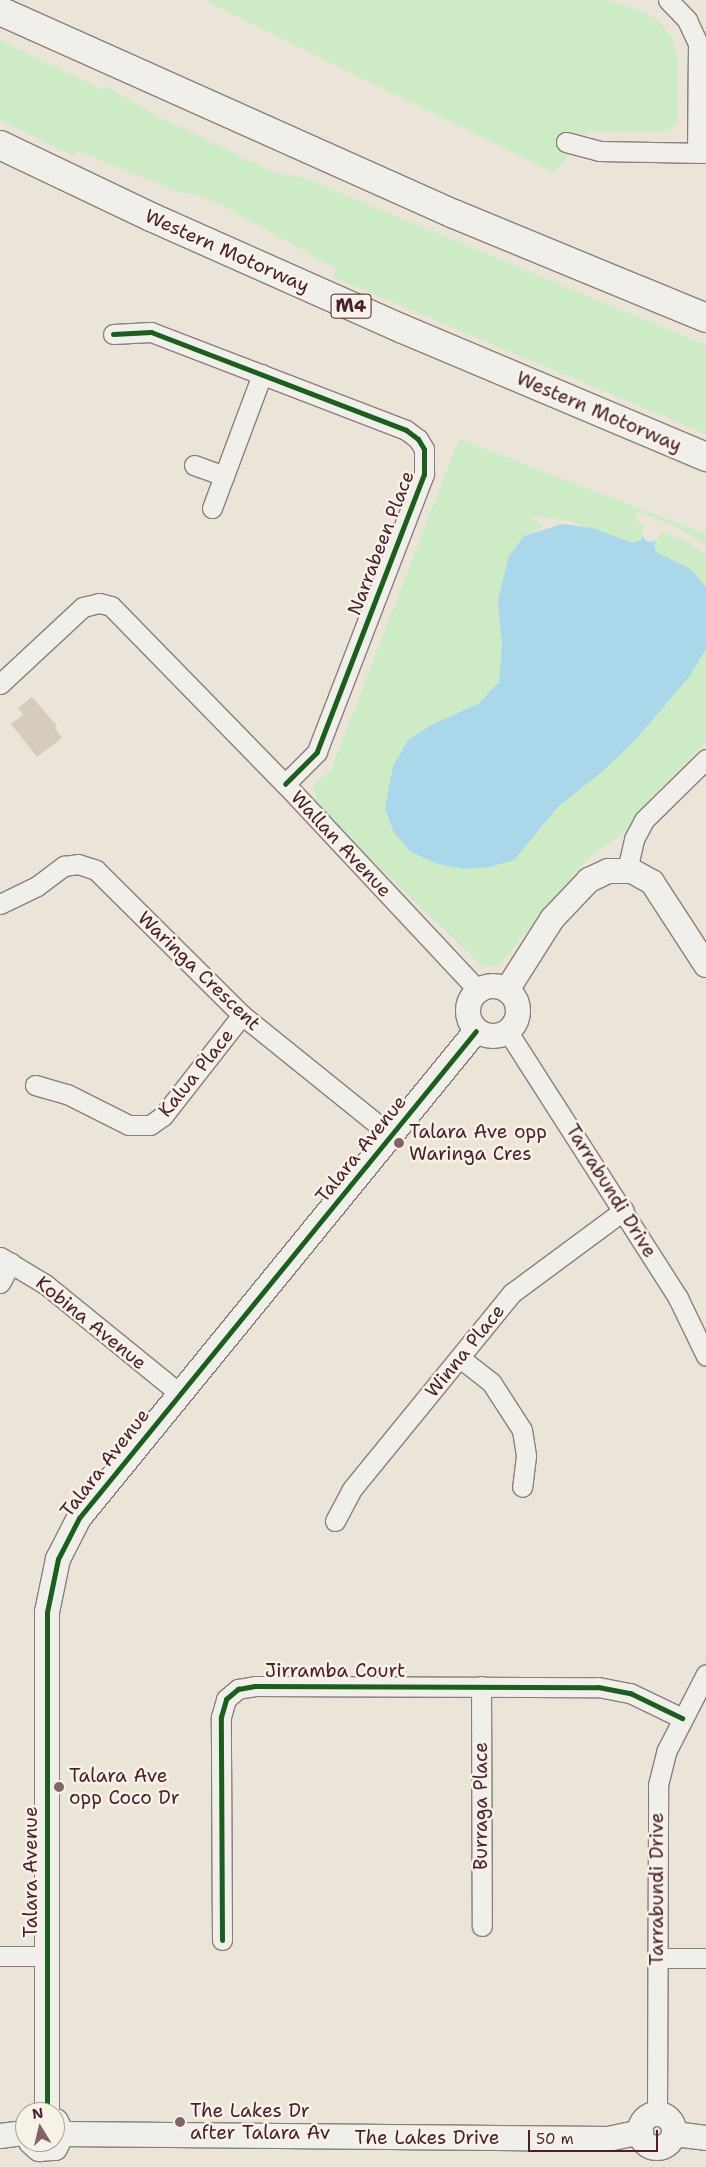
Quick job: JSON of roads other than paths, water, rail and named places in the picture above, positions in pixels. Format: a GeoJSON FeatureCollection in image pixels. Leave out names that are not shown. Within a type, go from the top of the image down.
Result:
{"type":"FeatureCollection","features":[{"type":"Feature","properties":{"kind":"highway"},"geometry":{"type":"LineString","coordinates":[[0,11],[437,207],[706,318]]}},
{"type":"Feature","properties":{"kind":"highway","name":"Western Motorway"},"geometry":{"type":"LineString","coordinates":[[0,144],[152,218],[403,329],[706,457]]}},
{"type":"Feature","properties":{"kind":"street"},"geometry":{"type":"LineString","coordinates":[[566,142],[599,151],[701,153],[698,44],[687,20],[668,0]]}},
{"type":"Feature","properties":{"kind":"street","name":"Narrabeen Place"},"geometry":{"type":"LineString","coordinates":[[113,334],[151,332],[406,430],[421,443],[426,461],[424,474],[317,752],[285,784]]}},
{"type":"Feature","properties":{"kind":"street"},"geometry":{"type":"LineString","coordinates":[[212,508],[262,374]]}},
{"type":"Feature","properties":{"kind":"street"},"geometry":{"type":"LineString","coordinates":[[194,465],[224,476]]}},
{"type":"Feature","properties":{"kind":"street","name":"Wallan Avenue"},"geometry":{"type":"LineString","coordinates":[[0,684],[78,611],[92,603],[106,604],[116,610],[285,784],[478,990]]}},
{"type":"Feature","properties":{"kind":"street"},"geometry":{"type":"LineString","coordinates":[[627,870],[634,839],[644,820],[706,759]]}},
{"type":"Feature","properties":{"kind":"street","name":"Waringa Crescent"},"geometry":{"type":"LineString","coordinates":[[0,904],[37,886],[64,866],[78,864],[91,867],[242,1015],[392,1136]]}},
{"type":"Feature","properties":{"kind":"street"},"geometry":{"type":"LineString","coordinates":[[507,990],[541,933],[580,888],[598,874],[627,870],[643,876],[656,886],[706,965]]}},
{"type":"Feature","properties":{"kind":"street"},"geometry":{"type":"LineString","coordinates":[[493,985],[507,990],[517,1002],[517,1019],[508,1032],[492,1036],[476,1031],[467,1010],[468,1002],[478,990],[493,985]]}},
{"type":"Feature","properties":{"kind":"street","name":"Kalua Place"},"geometry":{"type":"LineString","coordinates":[[35,1086],[67,1094],[129,1124],[150,1125],[163,1116],[242,1015]]}},
{"type":"Feature","properties":{"kind":"street","name":"Talara Avenue"},"geometry":{"type":"LineString","coordinates":[[47,2102],[46,1612],[50,1583],[60,1552],[78,1518],[476,1031]]}},
{"type":"Feature","properties":{"kind":"street","name":"Tarrabundi Drive"},"geometry":{"type":"LineString","coordinates":[[508,1032],[624,1210],[678,1298],[706,1356]]}},
{"type":"Feature","properties":{"kind":"street","name":"Winna Place"},"geometry":{"type":"LineString","coordinates":[[335,1521],[352,1490],[521,1286],[624,1210]]}},
{"type":"Feature","properties":{"kind":"street"},"geometry":{"type":"LineString","coordinates":[[0,1283],[6,1260]]}},
{"type":"Feature","properties":{"kind":"street","name":"Kobina Avenue"},"geometry":{"type":"LineString","coordinates":[[6,1260],[45,1284],[179,1393]]}},
{"type":"Feature","properties":{"kind":"street"},"geometry":{"type":"LineString","coordinates":[[460,1358],[491,1382],[512,1410],[522,1430],[526,1456],[522,1487]]}},
{"type":"Feature","properties":{"kind":"street","name":"Tarrabundi Drive"},"geometry":{"type":"LineString","coordinates":[[657,2114],[658,1785],[667,1750],[706,1674]]}},
{"type":"Feature","properties":{"kind":"street","name":"Jirramba Court"},"geometry":{"type":"LineString","coordinates":[[222,1940],[221,1717],[222,1708],[231,1694],[255,1686],[607,1688],[630,1693],[682,1718]]}},
{"type":"Feature","properties":{"kind":"street","name":"Burraga Place"},"geometry":{"type":"LineString","coordinates":[[481,1686],[482,1926]]}},
{"type":"Feature","properties":{"kind":"street"},"geometry":{"type":"LineString","coordinates":[[0,1956],[46,1956]]}},
{"type":"Feature","properties":{"kind":"street"},"geometry":{"type":"LineString","coordinates":[[658,1958],[706,1958]]}},
{"type":"Feature","properties":{"kind":"street"},"geometry":{"type":"LineString","coordinates":[[657,2114],[670,2120],[674,2134],[668,2143],[659,2147],[645,2142],[641,2132],[645,2120],[657,2114]]}},
{"type":"Feature","properties":{"kind":"street","name":"The Lakes Drive"},"geometry":{"type":"LineString","coordinates":[[65,2127],[608,2139],[641,2132]]}},
{"type":"Feature","properties":{"kind":"street"},"geometry":{"type":"LineString","coordinates":[[0,2136],[15,2134]]}},
{"type":"Feature","properties":{"kind":"street"},"geometry":{"type":"LineString","coordinates":[[674,2134],[706,2138]]}},
{"type":"Feature","properties":{"kind":"water"},"geometry":{"type":"Polygon","coordinates":[[[562,524],[592,528],[633,543],[641,540],[645,526],[660,532],[654,545],[656,552],[691,569],[706,587],[706,649],[689,677],[638,737],[603,771],[558,807],[514,860],[490,867],[463,869],[438,864],[411,852],[394,833],[385,808],[393,766],[408,740],[435,723],[478,704],[499,682],[502,644],[498,601],[508,558],[524,536],[562,524]]]}},
{"type":"Feature","properties":{"kind":"place","name":"Talara Ave opp Waringa Cres"},"geometry":{"type":"Point","coordinates":[399,1143]}},
{"type":"Feature","properties":{"kind":"place","name":"Talara Ave opp Coco Dr"},"geometry":{"type":"Point","coordinates":[59,1787]}},
{"type":"Feature","properties":{"kind":"place","name":"The Lakes Dr after Talara Av"},"geometry":{"type":"Point","coordinates":[180,2122]}}]}
